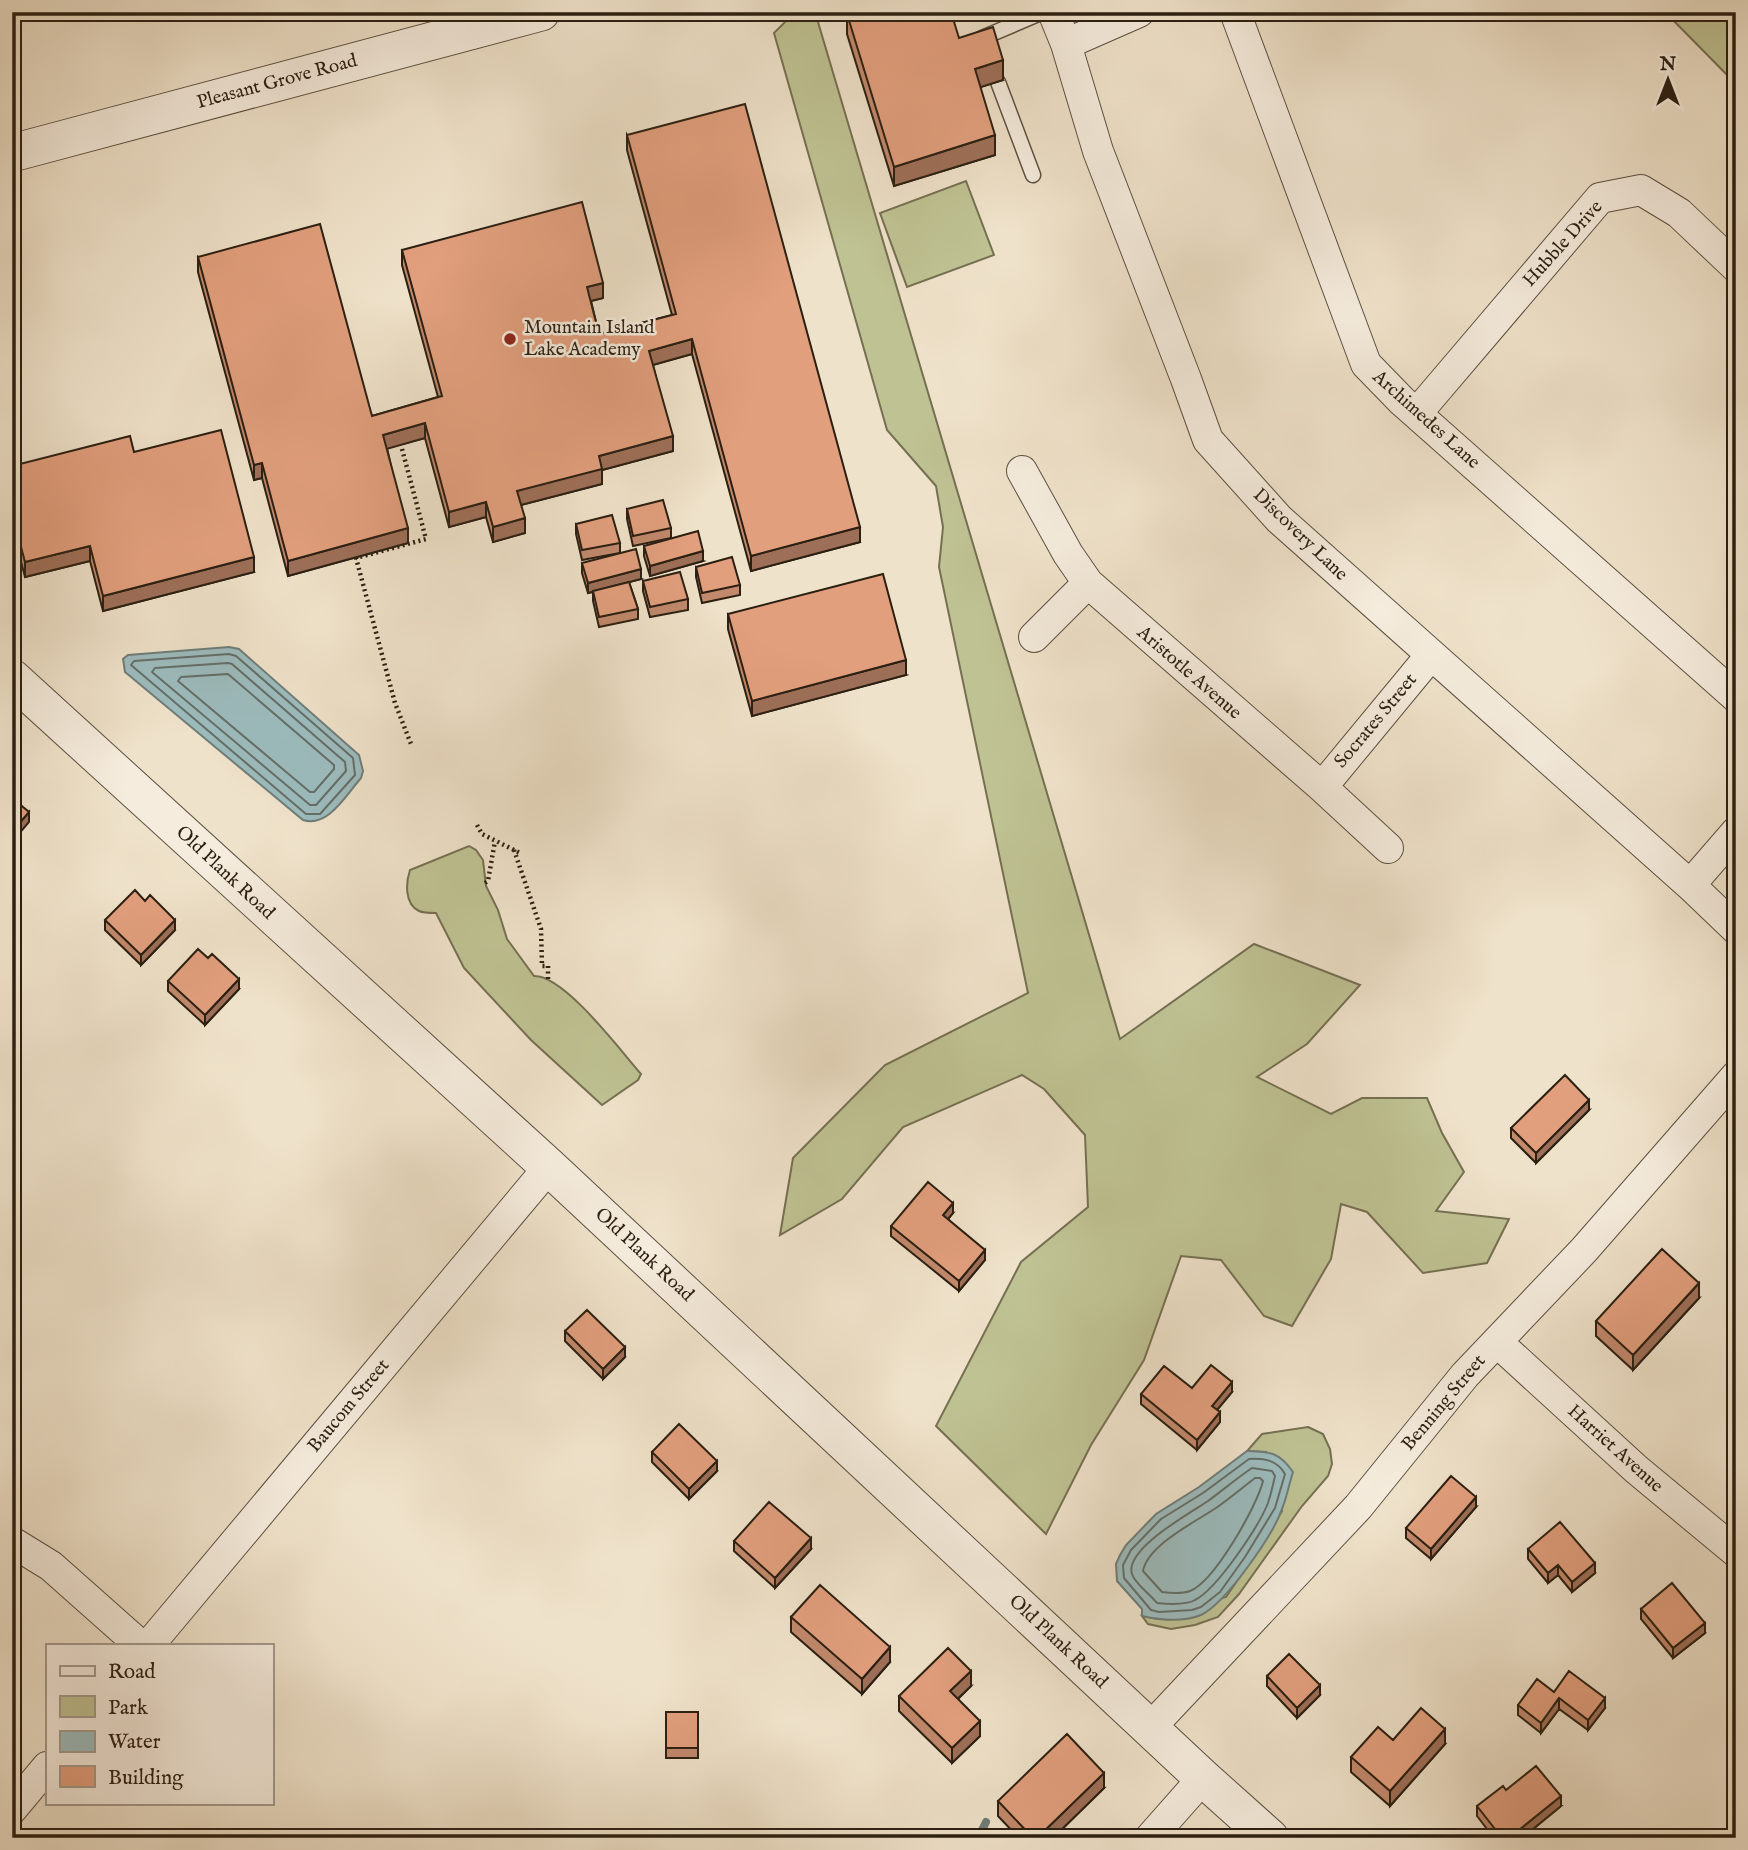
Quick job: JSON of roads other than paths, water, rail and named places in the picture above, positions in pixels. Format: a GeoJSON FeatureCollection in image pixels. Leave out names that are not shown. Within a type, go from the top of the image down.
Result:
{"type":"FeatureCollection","features":[{"type":"Feature","properties":{"kind":"street","name":"Pleasant Grove Road"},"geometry":{"type":"LineString","coordinates":[[12,153],[541,12]]}},
{"type":"Feature","properties":{"kind":"street","name":"Discovery Lane"},"geometry":{"type":"LineString","coordinates":[[1053,12],[1066,44],[1098,151],[1208,440],[1279,519],[1736,929]]}},
{"type":"Feature","properties":{"kind":"street"},"geometry":{"type":"LineString","coordinates":[[1066,44],[1139,12]]}},
{"type":"Feature","properties":{"kind":"street","name":"Archimedes Lane"},"geometry":{"type":"LineString","coordinates":[[1235,12],[1366,364],[1402,401],[1736,697]]}},
{"type":"Feature","properties":{"kind":"street","name":"Hubble Drive"},"geometry":{"type":"LineString","coordinates":[[1418,413],[1600,198],[1642,190],[1679,213],[1736,267]]}},
{"type":"Feature","properties":{"kind":"street","name":"Aristotle Avenue"},"geometry":{"type":"LineString","coordinates":[[1022,471],[1068,554],[1088,583],[1388,848]]}},
{"type":"Feature","properties":{"kind":"street"},"geometry":{"type":"LineString","coordinates":[[1034,637],[1088,583]]}},
{"type":"Feature","properties":{"kind":"street","name":"Socrates Street"},"geometry":{"type":"LineString","coordinates":[[1322,787],[1431,655]]}},
{"type":"Feature","properties":{"kind":"street","name":"Old Plank Road"},"geometry":{"type":"LineString","coordinates":[[12,678],[549,1167],[1270,1838]]}},
{"type":"Feature","properties":{"kind":"street"},"geometry":{"type":"LineString","coordinates":[[1690,885],[1736,832]]}},
{"type":"Feature","properties":{"kind":"street","name":"Benning Street"},"geometry":{"type":"LineString","coordinates":[[1150,1728],[1358,1507],[1465,1375],[1584,1250],[1736,1076]]}},
{"type":"Feature","properties":{"kind":"street","name":"Baucom Street"},"geometry":{"type":"LineString","coordinates":[[150,1644],[549,1167]]}},
{"type":"Feature","properties":{"kind":"street","name":"Harriet Avenue"},"geometry":{"type":"LineString","coordinates":[[1497,1342],[1636,1469],[1736,1552]]}},
{"type":"Feature","properties":{"kind":"street"},"geometry":{"type":"LineString","coordinates":[[12,1542],[51,1566],[139,1644]]}},
{"type":"Feature","properties":{"kind":"street"},"geometry":{"type":"LineString","coordinates":[[12,1809],[46,1768]]}},
{"type":"Feature","properties":{"kind":"street"},"geometry":{"type":"LineString","coordinates":[[1150,1838],[1203,1778]]}},
{"type":"Feature","properties":{"kind":"lane"},"geometry":{"type":"LineString","coordinates":[[986,49],[982,38],[1043,12]]}},
{"type":"Feature","properties":{"kind":"lane"},"geometry":{"type":"LineString","coordinates":[[998,82],[1032,175]]}},
{"type":"Feature","properties":{"kind":"water"},"geometry":{"type":"Polygon","coordinates":[[[229,647],[239,649],[359,755],[363,771],[361,778],[328,815],[312,821],[303,820],[125,672],[123,659],[128,655],[229,647]]]}},
{"type":"Feature","properties":{"kind":"water"},"geometry":{"type":"Polygon","coordinates":[[[1247,1451],[1274,1454],[1293,1472],[1277,1521],[1259,1551],[1223,1597],[1201,1615],[1172,1620],[1142,1616],[1142,1609],[1117,1581],[1116,1564],[1126,1545],[1156,1514],[1199,1487],[1247,1451]]]}},
{"type":"Feature","properties":{"kind":"waterway"},"geometry":{"type":"LineString","coordinates":[[978,1838],[986,1822]]}},
{"type":"Feature","properties":{"kind":"place","name":"Mountain Island Lake Academy"},"geometry":{"type":"Point","coordinates":[510,339]}}]}
